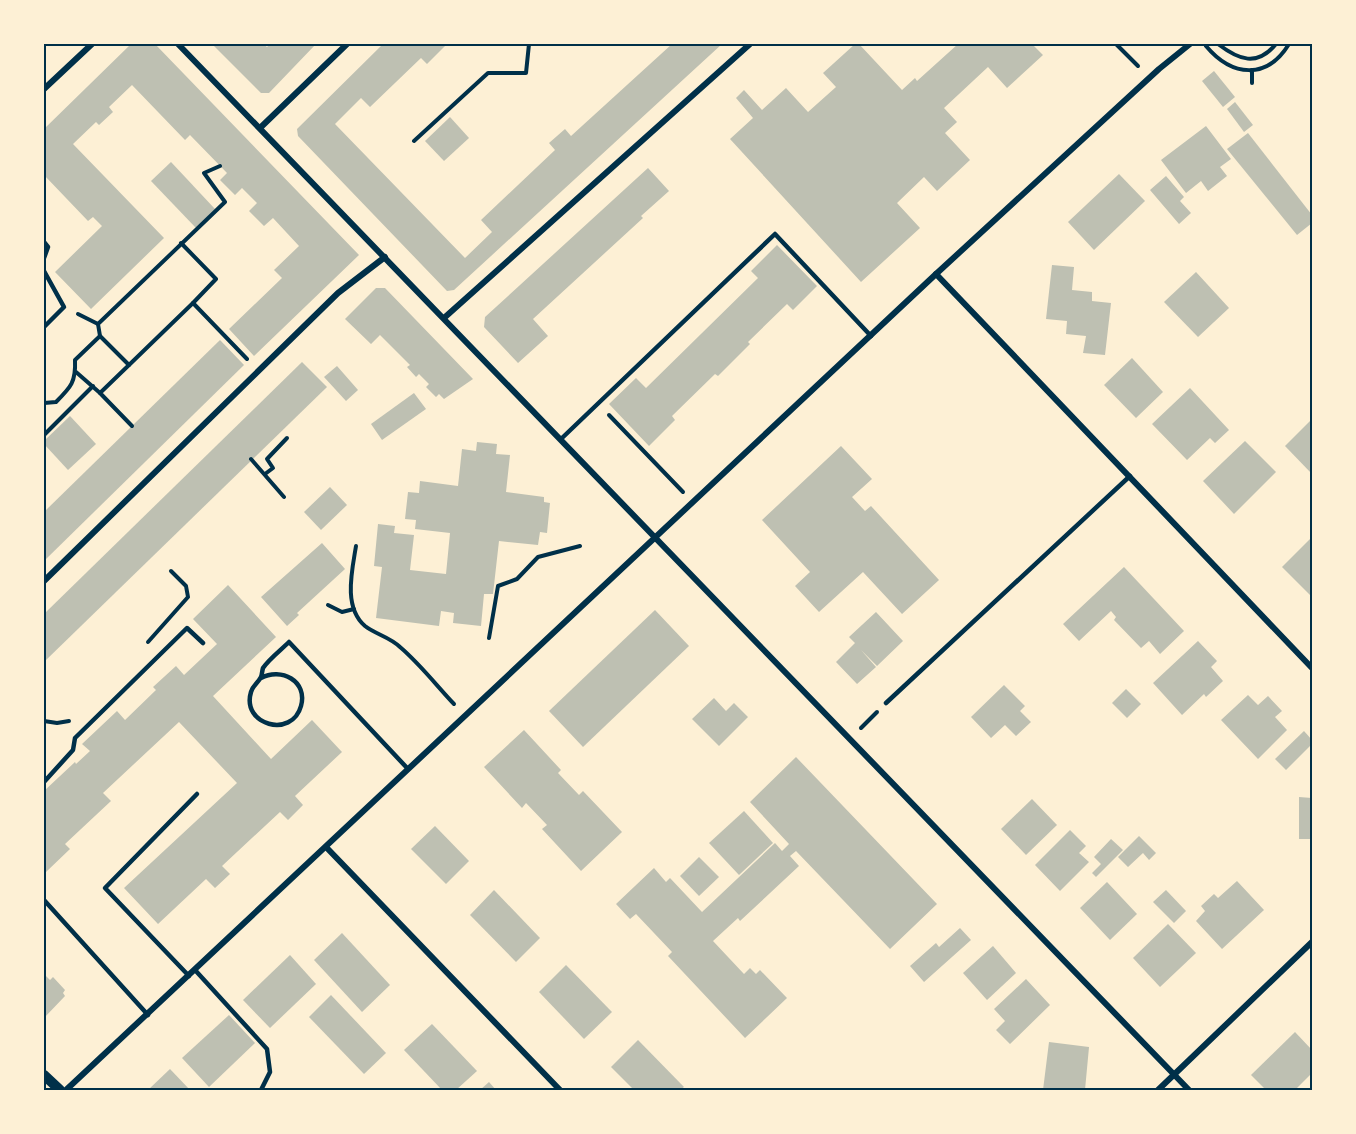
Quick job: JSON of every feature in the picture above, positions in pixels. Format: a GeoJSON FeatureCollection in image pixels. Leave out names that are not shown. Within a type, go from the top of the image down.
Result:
{"type":"FeatureCollection","features":[{"type":"Feature","properties":{"kind":"street"},"geometry":{"type":"LineString","coordinates":[[44,89],[92,44]]}},
{"type":"Feature","properties":{"kind":"street"},"geometry":{"type":"LineString","coordinates":[[178,44],[1189,1090]]}},
{"type":"Feature","properties":{"kind":"street"},"geometry":{"type":"LineString","coordinates":[[260,128],[347,44]]}},
{"type":"Feature","properties":{"kind":"street"},"geometry":{"type":"LineString","coordinates":[[444,318],[750,44]]}},
{"type":"Feature","properties":{"kind":"street"},"geometry":{"type":"LineString","coordinates":[[66,1090],[936,274],[1149,78],[1190,44]]}},
{"type":"Feature","properties":{"kind":"street"},"geometry":{"type":"LineString","coordinates":[[44,581],[338,293],[385,257]]}},
{"type":"Feature","properties":{"kind":"street"},"geometry":{"type":"LineString","coordinates":[[936,274],[1312,668]]}},
{"type":"Feature","properties":{"kind":"street"},"geometry":{"type":"LineString","coordinates":[[326,847],[560,1090]]}},
{"type":"Feature","properties":{"kind":"street"},"geometry":{"type":"LineString","coordinates":[[1158,1090],[1312,942]]}},
{"type":"Feature","properties":{"kind":"street"},"geometry":{"type":"LineString","coordinates":[[44,1075],[60,1090]]}},
{"type":"Feature","properties":{"kind":"lane"},"geometry":{"type":"LineString","coordinates":[[561,439],[775,234],[871,336]]}},
{"type":"Feature","properties":{"kind":"lane"},"geometry":{"type":"LineString","coordinates":[[44,242],[48,247],[44,258]]}},
{"type":"Feature","properties":{"kind":"lane"},"geometry":{"type":"LineString","coordinates":[[44,271],[64,307],[44,327]]}},
{"type":"Feature","properties":{"kind":"lane"},"geometry":{"type":"LineString","coordinates":[[886,703],[1130,476]]}},
{"type":"Feature","properties":{"kind":"lane"},"geometry":{"type":"LineString","coordinates":[[44,783],[72,750],[75,738],[187,628],[203,643]]}},
{"type":"Feature","properties":{"kind":"lane"},"geometry":{"type":"LineString","coordinates":[[261,678],[280,673],[290,677],[297,684],[302,704],[291,721],[282,725],[262,722],[254,714],[250,705],[250,695],[254,685],[261,678],[263,669],[289,642],[408,769]]}},
{"type":"Feature","properties":{"kind":"lane"},"geometry":{"type":"LineString","coordinates":[[189,976],[105,888],[197,794]]}},
{"type":"Feature","properties":{"kind":"lane"},"geometry":{"type":"LineString","coordinates":[[44,900],[148,1014]]}},
{"type":"Feature","properties":{"kind":"lane"},"geometry":{"type":"LineString","coordinates":[[195,970],[267,1049],[270,1072],[261,1090]]}},
{"type":"Feature","properties":{"kind":"path"},"geometry":{"type":"LineString","coordinates":[[414,141],[488,73],[526,73],[529,44]]}},
{"type":"Feature","properties":{"kind":"path"},"geometry":{"type":"LineString","coordinates":[[1116,44],[1149,78]]}},
{"type":"Feature","properties":{"kind":"path"},"geometry":{"type":"LineString","coordinates":[[1204,44],[1213,55],[1236,69],[1252,70],[1261,69],[1274,62],[1289,44]]}},
{"type":"Feature","properties":{"kind":"path"},"geometry":{"type":"LineString","coordinates":[[1218,44],[1230,53],[1246,59],[1262,56],[1276,44]]}},
{"type":"Feature","properties":{"kind":"path"},"geometry":{"type":"LineString","coordinates":[[1252,70],[1252,83]]}},
{"type":"Feature","properties":{"kind":"path"},"geometry":{"type":"LineString","coordinates":[[98,324],[225,202],[204,173],[220,166]]}},
{"type":"Feature","properties":{"kind":"path"},"geometry":{"type":"LineString","coordinates":[[100,393],[216,279],[181,243]]}},
{"type":"Feature","properties":{"kind":"path"},"geometry":{"type":"LineString","coordinates":[[193,303],[259,370]]}},
{"type":"Feature","properties":{"kind":"path"},"geometry":{"type":"LineString","coordinates":[[64,307],[98,324]]}},
{"type":"Feature","properties":{"kind":"path"},"geometry":{"type":"LineString","coordinates":[[98,324],[100,336],[129,365]]}},
{"type":"Feature","properties":{"kind":"path"},"geometry":{"type":"LineString","coordinates":[[44,403],[56,402],[72,386],[75,360],[100,336]]}},
{"type":"Feature","properties":{"kind":"path"},"geometry":{"type":"LineString","coordinates":[[75,372],[93,386],[132,426]]}},
{"type":"Feature","properties":{"kind":"path"},"geometry":{"type":"LineString","coordinates":[[44,435],[93,386]]}},
{"type":"Feature","properties":{"kind":"path"},"geometry":{"type":"LineString","coordinates":[[598,404],[694,503]]}},
{"type":"Feature","properties":{"kind":"path"},"geometry":{"type":"LineString","coordinates":[[265,474],[273,468],[267,459],[287,438]]}},
{"type":"Feature","properties":{"kind":"path"},"geometry":{"type":"LineString","coordinates":[[251,459],[284,497]]}},
{"type":"Feature","properties":{"kind":"path"},"geometry":{"type":"LineString","coordinates":[[356,546],[351,602],[364,625],[399,645],[465,715]]}},
{"type":"Feature","properties":{"kind":"path"},"geometry":{"type":"LineString","coordinates":[[489,638],[498,586],[517,579],[538,557],[580,546]]}},
{"type":"Feature","properties":{"kind":"path"},"geometry":{"type":"LineString","coordinates":[[146,644],[188,597],[186,586],[171,571]]}},
{"type":"Feature","properties":{"kind":"path"},"geometry":{"type":"LineString","coordinates":[[328,604],[342,612],[354,609]]}},
{"type":"Feature","properties":{"kind":"path"},"geometry":{"type":"LineString","coordinates":[[850,739],[886,703]]}},
{"type":"Feature","properties":{"kind":"path"},"geometry":{"type":"LineString","coordinates":[[44,721],[57,723],[76,717]]}},
{"type":"Feature","properties":{"kind":"building"},"geometry":{"type":"Polygon","coordinates":[[[131,44],[155,44],[359,255],[254,356],[229,329],[282,278],[274,270],[299,246],[273,218],[264,226],[249,211],[257,203],[242,188],[235,195],[220,180],[227,173],[190,135],[185,140],[132,85],[109,107],[113,112],[99,125],[96,122],[73,144],[164,238],[91,309],[55,272],[102,226],[93,217],[88,221],[44,175],[44,129],[131,44]]]}},
{"type":"Feature","properties":{"kind":"building"},"geometry":{"type":"Polygon","coordinates":[[[212,44],[263,44],[267,47],[270,44],[316,44],[269,93],[261,93],[212,44]]]}},
{"type":"Feature","properties":{"kind":"building"},"geometry":{"type":"Polygon","coordinates":[[[383,44],[443,44],[445,46],[427,64],[421,58],[370,107],[361,98],[335,124],[465,258],[492,232],[481,220],[555,150],[549,143],[565,129],[571,136],[672,44],[722,44],[454,290],[447,291],[298,136],[297,129],[383,44]]]}},
{"type":"Feature","properties":{"kind":"building"},"geometry":{"type":"Polygon","coordinates":[[[855,44],[859,44],[902,90],[915,78],[917,81],[958,44],[1032,44],[1043,55],[1007,88],[988,67],[944,108],[957,122],[945,133],[970,160],[937,191],[924,177],[897,203],[920,228],[861,282],[730,139],[753,118],[736,98],[744,90],[762,110],[786,88],[808,112],[836,87],[823,73],[855,44]]]}},
{"type":"Feature","properties":{"kind":"building"},"geometry":{"type":"Polygon","coordinates":[[[1214,71],[1235,97],[1223,107],[1202,81],[1214,71]]]}},
{"type":"Feature","properties":{"kind":"building"},"geometry":{"type":"Polygon","coordinates":[[[1235,102],[1253,125],[1244,132],[1227,109],[1235,102]]]}},
{"type":"Feature","properties":{"kind":"building"},"geometry":{"type":"Polygon","coordinates":[[[450,117],[469,138],[444,161],[425,141],[450,117]]]}},
{"type":"Feature","properties":{"kind":"building"},"geometry":{"type":"Polygon","coordinates":[[[1206,126],[1231,159],[1220,167],[1227,176],[1208,191],[1201,181],[1186,193],[1161,160],[1206,126]]]}},
{"type":"Feature","properties":{"kind":"building"},"geometry":{"type":"Polygon","coordinates":[[[1248,133],[1312,215],[1312,223],[1297,235],[1227,149],[1248,133]]]}},
{"type":"Feature","properties":{"kind":"building"},"geometry":{"type":"Polygon","coordinates":[[[171,162],[215,209],[196,228],[151,181],[171,162]]]}},
{"type":"Feature","properties":{"kind":"building"},"geometry":{"type":"Polygon","coordinates":[[[648,168],[669,191],[641,216],[643,218],[533,319],[548,336],[518,363],[484,327],[485,317],[648,168]]]}},
{"type":"Feature","properties":{"kind":"building"},"geometry":{"type":"Polygon","coordinates":[[[1119,174],[1145,201],[1094,250],[1068,222],[1119,174]]]}},
{"type":"Feature","properties":{"kind":"building"},"geometry":{"type":"Polygon","coordinates":[[[1166,176],[1184,197],[1180,201],[1191,213],[1179,224],[1150,190],[1166,176]]]}},
{"type":"Feature","properties":{"kind":"building"},"geometry":{"type":"Polygon","coordinates":[[[777,245],[817,286],[793,310],[787,304],[748,342],[750,344],[718,376],[715,374],[672,416],[675,420],[649,446],[609,404],[636,378],[646,388],[758,278],[751,271],[777,245]]]}},
{"type":"Feature","properties":{"kind":"building"},"geometry":{"type":"Polygon","coordinates":[[[1052,265],[1074,267],[1072,290],[1092,292],[1092,301],[1111,303],[1105,355],[1083,353],[1086,336],[1066,334],[1067,321],[1046,319],[1052,265]]]}},
{"type":"Feature","properties":{"kind":"building"},"geometry":{"type":"Polygon","coordinates":[[[1196,272],[1229,308],[1198,337],[1164,302],[1196,272]]]}},
{"type":"Feature","properties":{"kind":"building"},"geometry":{"type":"Polygon","coordinates":[[[376,288],[385,288],[473,379],[444,399],[439,394],[436,397],[426,387],[429,384],[419,374],[416,377],[407,367],[410,365],[380,335],[371,344],[345,319],[376,288]]]}},
{"type":"Feature","properties":{"kind":"building"},"geometry":{"type":"Polygon","coordinates":[[[220,340],[244,365],[44,561],[44,512],[220,340]]]}},
{"type":"Feature","properties":{"kind":"building"},"geometry":{"type":"Polygon","coordinates":[[[1132,358],[1163,392],[1136,418],[1104,385],[1132,358]]]}},
{"type":"Feature","properties":{"kind":"building"},"geometry":{"type":"Polygon","coordinates":[[[302,362],[327,387],[44,662],[44,614],[302,362]]]}},
{"type":"Feature","properties":{"kind":"building"},"geometry":{"type":"Polygon","coordinates":[[[337,366],[358,390],[346,401],[324,377],[337,366]]]}},
{"type":"Feature","properties":{"kind":"building"},"geometry":{"type":"Polygon","coordinates":[[[1190,388],[1229,430],[1215,443],[1210,438],[1187,460],[1152,424],[1190,388]]]}},
{"type":"Feature","properties":{"kind":"building"},"geometry":{"type":"Polygon","coordinates":[[[414,393],[426,409],[382,440],[371,424],[414,393]]]}},
{"type":"Feature","properties":{"kind":"building"},"geometry":{"type":"Polygon","coordinates":[[[70,416],[96,444],[68,470],[44,444],[44,441],[70,416]]]}},
{"type":"Feature","properties":{"kind":"building"},"geometry":{"type":"Polygon","coordinates":[[[1312,419],[1312,474],[1285,446],[1312,419]]]}},
{"type":"Feature","properties":{"kind":"building"},"geometry":{"type":"Polygon","coordinates":[[[1245,441],[1276,472],[1234,514],[1203,481],[1245,441]]]}},
{"type":"Feature","properties":{"kind":"building"},"geometry":{"type":"Polygon","coordinates":[[[477,442],[497,444],[496,454],[510,455],[506,492],[544,497],[544,502],[550,503],[547,533],[540,532],[538,545],[499,541],[493,594],[484,594],[481,626],[453,623],[454,613],[441,611],[439,626],[376,618],[382,567],[374,566],[378,524],[395,526],[394,533],[414,535],[410,570],[446,574],[450,533],[415,529],[416,520],[405,519],[408,492],[419,493],[420,481],[458,486],[462,449],[476,451],[477,442]]]}},
{"type":"Feature","properties":{"kind":"building"},"geometry":{"type":"Polygon","coordinates":[[[841,446],[872,479],[852,497],[865,511],[871,506],[939,580],[902,614],[863,572],[819,612],[795,586],[810,572],[762,520],[841,446]]]}},
{"type":"Feature","properties":{"kind":"building"},"geometry":{"type":"Polygon","coordinates":[[[330,487],[347,505],[321,530],[304,512],[330,487]]]}},
{"type":"Feature","properties":{"kind":"building"},"geometry":{"type":"Polygon","coordinates":[[[1312,537],[1312,597],[1282,567],[1312,537]]]}},
{"type":"Feature","properties":{"kind":"building"},"geometry":{"type":"Polygon","coordinates":[[[322,543],[345,569],[297,613],[299,615],[287,626],[261,597],[322,543]]]}},
{"type":"Feature","properties":{"kind":"building"},"geometry":{"type":"Polygon","coordinates":[[[1124,567],[1184,631],[1160,654],[1149,641],[1141,648],[1114,620],[1116,617],[1111,611],[1079,641],[1063,624],[1124,567]]]}},
{"type":"Feature","properties":{"kind":"building"},"geometry":{"type":"Polygon","coordinates":[[[228,585],[276,637],[213,696],[271,759],[312,720],[342,752],[295,796],[303,805],[288,820],[280,812],[222,866],[230,874],[215,888],[206,879],[158,924],[124,888],[237,783],[179,722],[103,793],[111,801],[65,844],[70,849],[46,872],[44,870],[44,791],[90,751],[82,744],[117,711],[125,720],[156,690],[153,687],[176,666],[184,675],[217,644],[193,619],[228,585]]]}},
{"type":"Feature","properties":{"kind":"building"},"geometry":{"type":"Polygon","coordinates":[[[655,610],[689,646],[583,747],[549,711],[655,610]]]}},
{"type":"Feature","properties":{"kind":"building"},"geometry":{"type":"Polygon","coordinates":[[[876,612],[903,641],[877,666],[861,650],[876,667],[857,684],[836,662],[855,643],[849,637],[876,612]]]}},
{"type":"Feature","properties":{"kind":"building"},"geometry":{"type":"Polygon","coordinates":[[[1198,641],[1217,661],[1211,667],[1223,681],[1206,697],[1204,694],[1182,715],[1153,683],[1198,641]]]}},
{"type":"Feature","properties":{"kind":"building"},"geometry":{"type":"Polygon","coordinates":[[[1004,685],[1025,706],[1020,711],[1031,722],[1016,736],[1005,725],[991,738],[971,717],[1004,685]]]}},
{"type":"Feature","properties":{"kind":"building"},"geometry":{"type":"Polygon","coordinates":[[[1126,689],[1141,704],[1127,718],[1112,703],[1126,689]]]}},
{"type":"Feature","properties":{"kind":"building"},"geometry":{"type":"Polygon","coordinates":[[[1248,695],[1258,705],[1268,696],[1282,711],[1275,717],[1287,730],[1258,759],[1221,720],[1248,695]]]}},
{"type":"Feature","properties":{"kind":"building"},"geometry":{"type":"Polygon","coordinates":[[[714,698],[726,711],[734,703],[748,717],[719,746],[692,719],[714,698]]]}},
{"type":"Feature","properties":{"kind":"building"},"geometry":{"type":"Polygon","coordinates":[[[524,730],[561,770],[558,773],[579,795],[583,791],[622,832],[581,871],[542,829],[547,825],[526,803],[522,808],[484,767],[524,730]]]}},
{"type":"Feature","properties":{"kind":"building"},"geometry":{"type":"Polygon","coordinates":[[[1304,731],[1312,740],[1312,744],[1286,770],[1275,759],[1304,731]]]}},
{"type":"Feature","properties":{"kind":"building"},"geometry":{"type":"Polygon","coordinates":[[[796,757],[937,904],[890,949],[796,851],[790,856],[799,866],[740,921],[738,918],[713,941],[744,974],[750,968],[756,974],[760,970],[787,998],[745,1038],[668,956],[672,952],[636,914],[630,919],[616,904],[654,868],[666,882],[670,878],[702,912],[775,843],[782,851],[789,844],[750,802],[796,757]]]}},
{"type":"Feature","properties":{"kind":"building"},"geometry":{"type":"Polygon","coordinates":[[[1299,797],[1312,798],[1312,839],[1299,839],[1299,797]]]}},
{"type":"Feature","properties":{"kind":"building"},"geometry":{"type":"Polygon","coordinates":[[[1032,799],[1057,825],[1026,855],[1001,829],[1032,799]]]}},
{"type":"Feature","properties":{"kind":"building"},"geometry":{"type":"Polygon","coordinates":[[[744,811],[773,843],[739,875],[709,843],[744,811]]]}},
{"type":"Feature","properties":{"kind":"building"},"geometry":{"type":"Polygon","coordinates":[[[435,826],[469,861],[446,884],[411,849],[435,826]]]}},
{"type":"Feature","properties":{"kind":"building"},"geometry":{"type":"Polygon","coordinates":[[[1070,830],[1086,846],[1079,853],[1089,862],[1060,891],[1035,865],[1070,830]]]}},
{"type":"Feature","properties":{"kind":"building"},"geometry":{"type":"Polygon","coordinates":[[[1139,836],[1156,853],[1149,860],[1143,853],[1128,867],[1118,857],[1139,836]]]}},
{"type":"Feature","properties":{"kind":"building"},"geometry":{"type":"Polygon","coordinates":[[[1111,839],[1123,850],[1096,877],[1092,873],[1101,864],[1094,857],[1111,839]]]}},
{"type":"Feature","properties":{"kind":"building"},"geometry":{"type":"Polygon","coordinates":[[[699,857],[719,877],[699,896],[680,876],[699,857]]]}},
{"type":"Feature","properties":{"kind":"building"},"geometry":{"type":"Polygon","coordinates":[[[1237,881],[1264,910],[1222,949],[1196,921],[1205,911],[1201,906],[1214,894],[1218,898],[1237,881]]]}},
{"type":"Feature","properties":{"kind":"building"},"geometry":{"type":"Polygon","coordinates":[[[1107,882],[1137,914],[1110,940],[1080,908],[1107,882]]]}},
{"type":"Feature","properties":{"kind":"building"},"geometry":{"type":"Polygon","coordinates":[[[494,890],[540,938],[516,962],[470,915],[494,890]]]}},
{"type":"Feature","properties":{"kind":"building"},"geometry":{"type":"Polygon","coordinates":[[[1166,890],[1186,911],[1174,923],[1153,902],[1166,890]]]}},
{"type":"Feature","properties":{"kind":"building"},"geometry":{"type":"Polygon","coordinates":[[[1168,924],[1196,953],[1160,987],[1133,958],[1168,924]]]}},
{"type":"Feature","properties":{"kind":"building"},"geometry":{"type":"Polygon","coordinates":[[[960,928],[971,940],[924,982],[910,966],[936,943],[939,947],[960,928]]]}},
{"type":"Feature","properties":{"kind":"building"},"geometry":{"type":"Polygon","coordinates":[[[342,933],[390,985],[362,1012],[314,960],[342,933]]]}},
{"type":"Feature","properties":{"kind":"building"},"geometry":{"type":"Polygon","coordinates":[[[993,946],[1016,973],[987,1000],[963,973],[993,946]]]}},
{"type":"Feature","properties":{"kind":"building"},"geometry":{"type":"Polygon","coordinates":[[[290,955],[316,984],[270,1028],[243,1000],[290,955]]]}},
{"type":"Feature","properties":{"kind":"building"},"geometry":{"type":"Polygon","coordinates":[[[566,965],[612,1012],[584,1039],[539,992],[566,965]]]}},
{"type":"Feature","properties":{"kind":"building"},"geometry":{"type":"Polygon","coordinates":[[[44,974],[50,980],[53,977],[65,990],[63,993],[65,996],[44,1018],[44,974]]]}},
{"type":"Feature","properties":{"kind":"building"},"geometry":{"type":"Polygon","coordinates":[[[1026,979],[1050,1005],[1010,1044],[996,1030],[1005,1021],[994,1009],[1026,979]]]}},
{"type":"Feature","properties":{"kind":"building"},"geometry":{"type":"Polygon","coordinates":[[[331,995],[386,1053],[364,1074],[309,1017],[331,995]]]}},
{"type":"Feature","properties":{"kind":"building"},"geometry":{"type":"Polygon","coordinates":[[[229,1015],[255,1043],[209,1087],[182,1058],[229,1015]]]}},
{"type":"Feature","properties":{"kind":"building"},"geometry":{"type":"Polygon","coordinates":[[[432,1024],[477,1071],[456,1090],[442,1090],[404,1050],[432,1024]]]}},
{"type":"Feature","properties":{"kind":"building"},"geometry":{"type":"Polygon","coordinates":[[[1295,1032],[1312,1050],[1312,1073],[1295,1090],[1266,1090],[1251,1075],[1295,1032]]]}},
{"type":"Feature","properties":{"kind":"building"},"geometry":{"type":"Polygon","coordinates":[[[638,1040],[684,1087],[680,1090],[634,1090],[611,1067],[638,1040]]]}},
{"type":"Feature","properties":{"kind":"building"},"geometry":{"type":"Polygon","coordinates":[[[1049,1042],[1089,1047],[1085,1090],[1043,1090],[1049,1042]]]}},
{"type":"Feature","properties":{"kind":"building"},"geometry":{"type":"Polygon","coordinates":[[[170,1069],[190,1090],[148,1090],[170,1069]]]}},
{"type":"Feature","properties":{"kind":"building"},"geometry":{"type":"Polygon","coordinates":[[[489,1082],[496,1090],[480,1090],[489,1082]]]}}]}
